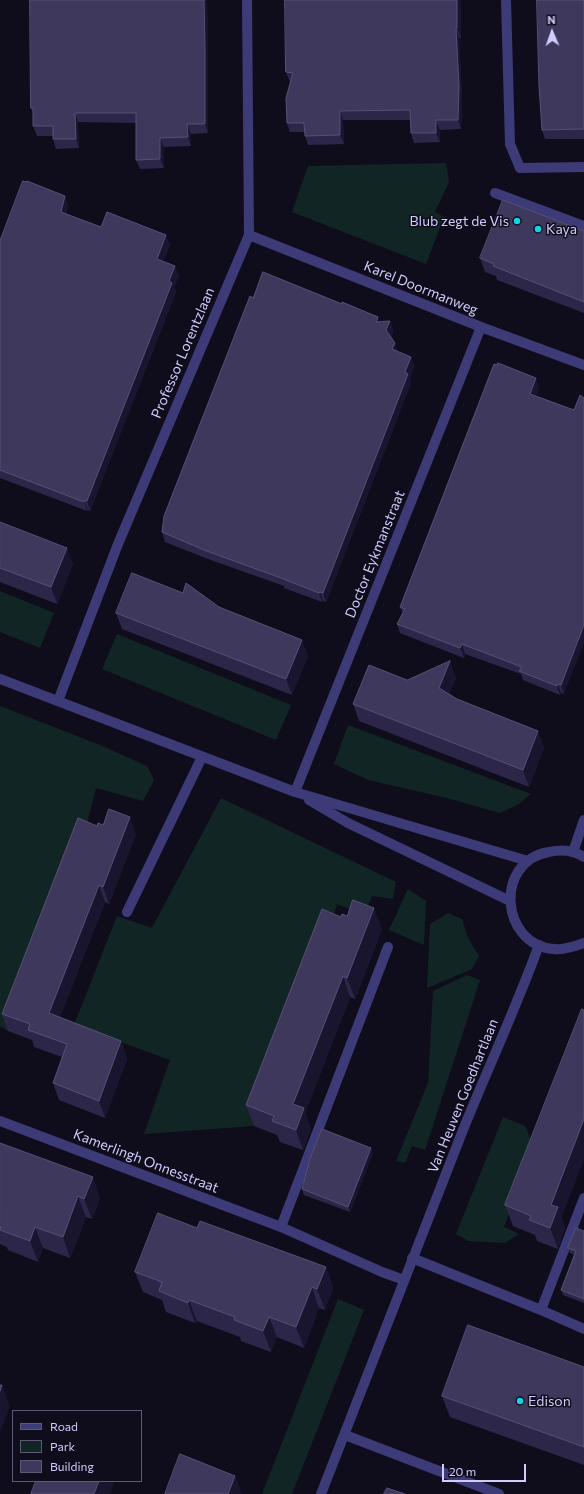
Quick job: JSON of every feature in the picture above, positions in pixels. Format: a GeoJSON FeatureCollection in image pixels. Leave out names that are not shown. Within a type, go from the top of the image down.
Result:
{"type":"FeatureCollection","features":[{"type":"Feature","properties":{"kind":"street","name":"Professor Lorentzlaan"},"geometry":{"type":"LineString","coordinates":[[58,701],[118,544],[249,235],[247,0]]}},
{"type":"Feature","properties":{"kind":"street"},"geometry":{"type":"LineString","coordinates":[[506,0],[510,144],[520,168],[584,167]]}},
{"type":"Feature","properties":{"kind":"street"},"geometry":{"type":"LineString","coordinates":[[495,193],[584,226]]}},
{"type":"Feature","properties":{"kind":"street","name":"Karel Doormanweg"},"geometry":{"type":"LineString","coordinates":[[249,235],[481,327],[584,365]]}},
{"type":"Feature","properties":{"kind":"street","name":"Doctor Eykmanstraat"},"geometry":{"type":"LineString","coordinates":[[295,792],[481,327]]}},
{"type":"Feature","properties":{"kind":"street"},"geometry":{"type":"LineString","coordinates":[[0,679],[295,792],[528,861]]}},
{"type":"Feature","properties":{"kind":"street"},"geometry":{"type":"LineString","coordinates":[[128,912],[202,757]]}},
{"type":"Feature","properties":{"kind":"street"},"geometry":{"type":"LineString","coordinates":[[295,792],[348,823],[510,901]]}},
{"type":"Feature","properties":{"kind":"street"},"geometry":{"type":"LineString","coordinates":[[573,852],[584,820]]}},
{"type":"Feature","properties":{"kind":"street"},"geometry":{"type":"LineString","coordinates":[[584,857],[573,852],[561,850],[544,852],[528,861],[520,869],[514,879],[510,901],[511,912],[516,923],[530,940],[554,950],[570,948],[584,943]]}},
{"type":"Feature","properties":{"kind":"street","name":"Van Heuven Goedhartlaan"},"geometry":{"type":"LineString","coordinates":[[321,1494],[480,1086],[523,990],[539,945]]}},
{"type":"Feature","properties":{"kind":"street"},"geometry":{"type":"LineString","coordinates":[[281,1227],[388,947]]}},
{"type":"Feature","properties":{"kind":"street","name":"Kamerlingh Onnesstraat"},"geometry":{"type":"LineString","coordinates":[[0,1121],[281,1227],[382,1272],[404,1280]]}},
{"type":"Feature","properties":{"kind":"street"},"geometry":{"type":"LineString","coordinates":[[540,1310],[584,1198]]}},
{"type":"Feature","properties":{"kind":"street"},"geometry":{"type":"LineString","coordinates":[[412,1258],[584,1329]]}},
{"type":"Feature","properties":{"kind":"street"},"geometry":{"type":"LineString","coordinates":[[345,1435],[499,1494]]}},
{"type":"Feature","properties":{"kind":"green space"},"geometry":{"type":"Polygon","coordinates":[[[446,163],[449,182],[435,212],[444,217],[426,264],[292,212],[308,166],[446,163]]]}},
{"type":"Feature","properties":{"kind":"green space"},"geometry":{"type":"Polygon","coordinates":[[[0,591],[54,613],[40,648],[0,632],[0,591]]]}},
{"type":"Feature","properties":{"kind":"green space"},"geometry":{"type":"Polygon","coordinates":[[[117,634],[291,705],[276,740],[102,669],[117,634]]]}},
{"type":"Feature","properties":{"kind":"green space"},"geometry":{"type":"Polygon","coordinates":[[[0,706],[100,745],[147,766],[154,780],[143,801],[96,788],[84,835],[8,1031],[0,1026],[0,706]]]}},
{"type":"Feature","properties":{"kind":"green space"},"geometry":{"type":"Polygon","coordinates":[[[348,725],[531,794],[519,804],[500,813],[447,798],[368,780],[334,764],[348,725]]]}},
{"type":"Feature","properties":{"kind":"green space"},"geometry":{"type":"Polygon","coordinates":[[[221,798],[396,882],[393,899],[372,896],[364,915],[337,904],[330,930],[254,1126],[144,1134],[170,1060],[74,1025],[117,916],[152,928],[221,798]]]}},
{"type":"Feature","properties":{"kind":"green space"},"geometry":{"type":"Polygon","coordinates":[[[408,889],[426,901],[424,945],[389,930],[408,889]]]}},
{"type":"Feature","properties":{"kind":"green space"},"geometry":{"type":"Polygon","coordinates":[[[448,913],[462,919],[468,938],[479,956],[472,969],[427,988],[430,924],[448,913]]]}},
{"type":"Feature","properties":{"kind":"green space"},"geometry":{"type":"Polygon","coordinates":[[[467,975],[480,980],[425,1150],[412,1146],[405,1163],[396,1161],[428,1083],[433,991],[467,975]]]}},
{"type":"Feature","properties":{"kind":"green space"},"geometry":{"type":"Polygon","coordinates":[[[503,1117],[525,1126],[534,1147],[504,1227],[519,1234],[505,1243],[468,1241],[456,1234],[503,1117]]]}},
{"type":"Feature","properties":{"kind":"green space"},"geometry":{"type":"Polygon","coordinates":[[[338,1299],[364,1310],[292,1494],[262,1494],[338,1299]]]}},
{"type":"Feature","properties":{"kind":"building"},"geometry":{"type":"Polygon","coordinates":[[[30,0],[204,0],[205,124],[187,124],[188,137],[160,138],[160,159],[136,160],[136,113],[75,113],[76,139],[53,139],[53,126],[33,126],[33,108],[31,108],[30,0]]]}},
{"type":"Feature","properties":{"kind":"building"},"geometry":{"type":"Polygon","coordinates":[[[285,0],[457,0],[456,28],[459,86],[458,120],[436,120],[436,133],[411,133],[410,110],[340,111],[340,135],[305,136],[304,123],[287,123],[286,98],[293,73],[286,72],[285,0]]]}},
{"type":"Feature","properties":{"kind":"building"},"geometry":{"type":"Polygon","coordinates":[[[537,0],[584,0],[584,129],[542,130],[539,86],[537,0]]]}},
{"type":"Feature","properties":{"kind":"building"},"geometry":{"type":"Polygon","coordinates":[[[23,181],[27,181],[65,196],[61,212],[101,227],[107,212],[166,235],[157,259],[175,266],[169,281],[172,283],[87,501],[84,502],[0,470],[0,241],[23,181]]]}},
{"type":"Feature","properties":{"kind":"building"},"geometry":{"type":"Polygon","coordinates":[[[503,200],[584,231],[584,302],[493,266],[494,264],[480,258],[503,200]]]}},
{"type":"Feature","properties":{"kind":"building"},"geometry":{"type":"Polygon","coordinates":[[[263,272],[378,317],[376,322],[390,321],[386,330],[395,343],[392,349],[411,357],[405,372],[408,374],[323,593],[319,593],[204,550],[162,532],[164,516],[250,296],[253,298],[263,272]]]}},
{"type":"Feature","properties":{"kind":"building"},"geometry":{"type":"Polygon","coordinates":[[[498,363],[536,378],[530,394],[574,410],[580,395],[584,398],[584,625],[561,685],[558,684],[557,686],[519,671],[522,667],[462,644],[460,648],[397,624],[405,609],[400,607],[494,364],[497,365],[498,363]]]}},
{"type":"Feature","properties":{"kind":"building"},"geometry":{"type":"Polygon","coordinates":[[[0,522],[67,548],[51,587],[0,568],[0,522]]]}},
{"type":"Feature","properties":{"kind":"building"},"geometry":{"type":"Polygon","coordinates":[[[132,573],[183,593],[186,583],[219,607],[302,640],[286,679],[116,613],[132,573]]]}},
{"type":"Feature","properties":{"kind":"building"},"geometry":{"type":"Polygon","coordinates":[[[450,661],[439,688],[457,699],[538,731],[523,770],[353,704],[369,665],[407,680],[450,661]]]}},
{"type":"Feature","properties":{"kind":"building"},"geometry":{"type":"Polygon","coordinates":[[[109,809],[130,817],[103,887],[99,885],[49,1013],[121,1041],[99,1101],[53,1083],[67,1044],[28,1030],[30,1024],[2,1014],[78,818],[97,826],[98,823],[103,825],[109,809]]]}},
{"type":"Feature","properties":{"kind":"building"},"geometry":{"type":"Polygon","coordinates":[[[353,900],[374,908],[347,978],[343,976],[293,1104],[304,1108],[296,1130],[272,1121],[274,1116],[246,1105],[322,909],[341,917],[342,914],[347,916],[353,900]]]}},
{"type":"Feature","properties":{"kind":"building"},"geometry":{"type":"Polygon","coordinates":[[[582,1009],[584,1010],[584,1119],[551,1205],[558,1207],[550,1228],[529,1220],[531,1216],[505,1205],[582,1009]]]}},
{"type":"Feature","properties":{"kind":"building"},"geometry":{"type":"Polygon","coordinates":[[[322,1129],[371,1148],[348,1207],[302,1189],[310,1159],[322,1129]]]}},
{"type":"Feature","properties":{"kind":"building"},"geometry":{"type":"Polygon","coordinates":[[[0,1143],[93,1177],[84,1199],[78,1196],[63,1237],[35,1227],[30,1241],[0,1230],[0,1143]]]}},
{"type":"Feature","properties":{"kind":"building"},"geometry":{"type":"Polygon","coordinates":[[[158,1213],[197,1228],[200,1221],[326,1267],[317,1289],[312,1287],[296,1327],[269,1317],[263,1331],[234,1320],[235,1317],[189,1300],[188,1303],[159,1291],[162,1282],[135,1272],[158,1213]]]}},
{"type":"Feature","properties":{"kind":"building"},"geometry":{"type":"Polygon","coordinates":[[[576,1228],[584,1231],[584,1299],[561,1290],[576,1251],[568,1248],[576,1228]]]}},
{"type":"Feature","properties":{"kind":"building","name":"Edison"},"geometry":{"type":"Polygon","coordinates":[[[468,1325],[584,1367],[584,1447],[442,1396],[468,1325]]]}},
{"type":"Feature","properties":{"kind":"building"},"geometry":{"type":"Polygon","coordinates":[[[180,1454],[235,1476],[228,1494],[165,1494],[180,1454]]]}},
{"type":"Feature","properties":{"kind":"building"},"geometry":{"type":"Polygon","coordinates":[[[36,1482],[99,1482],[94,1494],[31,1494],[36,1482]]]}},
{"type":"Feature","properties":{"kind":"building"},"geometry":{"type":"Polygon","coordinates":[[[387,1488],[405,1494],[384,1494],[387,1488]]]}},
{"type":"Feature","properties":{"kind":"place","name":"Blub zegt de Vis"},"geometry":{"type":"Point","coordinates":[517,221]}},
{"type":"Feature","properties":{"kind":"place","name":"Kaya"},"geometry":{"type":"Point","coordinates":[538,229]}},
{"type":"Feature","properties":{"kind":"place","name":"Edison"},"geometry":{"type":"Point","coordinates":[520,1401]}}]}
